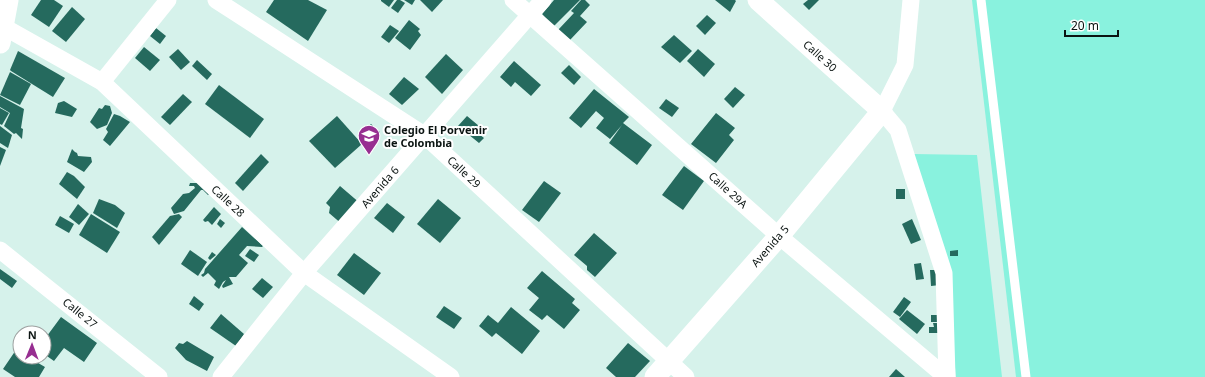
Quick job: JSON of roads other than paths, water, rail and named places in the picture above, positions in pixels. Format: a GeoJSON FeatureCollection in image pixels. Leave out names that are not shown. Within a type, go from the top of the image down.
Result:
{"type":"FeatureCollection","features":[{"type":"Feature","properties":{"kind":"street"},"geometry":{"type":"LineString","coordinates":[[2,35],[8,0]]}},
{"type":"Feature","properties":{"kind":"street"},"geometry":{"type":"LineString","coordinates":[[102,82],[168,0]]}},
{"type":"Feature","properties":{"kind":"street","name":"Calle 29"},"geometry":{"type":"LineString","coordinates":[[216,0],[424,135],[662,369],[686,377]]}},
{"type":"Feature","properties":{"kind":"street","name":"Calle 29A"},"geometry":{"type":"LineString","coordinates":[[513,0],[779,236],[946,377]]}},
{"type":"Feature","properties":{"kind":"street","name":"Avenida 6"},"geometry":{"type":"LineString","coordinates":[[221,377],[304,273],[543,0]]}},
{"type":"Feature","properties":{"kind":"street","name":"Calle 30"},"geometry":{"type":"LineString","coordinates":[[758,0],[882,111]]}},
{"type":"Feature","properties":{"kind":"street"},"geometry":{"type":"LineString","coordinates":[[911,0],[905,65],[882,111],[898,130],[944,273],[946,377]]}},
{"type":"Feature","properties":{"kind":"street","name":"Calle 28"},"geometry":{"type":"LineString","coordinates":[[2,35],[102,82],[304,273],[451,377]]}},
{"type":"Feature","properties":{"kind":"street","name":"Avenida 5"},"geometry":{"type":"LineString","coordinates":[[662,369],[779,236],[882,111]]}},
{"type":"Feature","properties":{"kind":"street","name":"Calle 27"},"geometry":{"type":"LineString","coordinates":[[0,250],[159,377]]}},
{"type":"Feature","properties":{"kind":"lane"},"geometry":{"type":"LineString","coordinates":[[981,0],[1026,377]]}},
{"type":"Feature","properties":{"kind":"place","name":"Colegio El Porvenir de Colombia"},"geometry":{"type":"Point","coordinates":[369,156]}}]}
